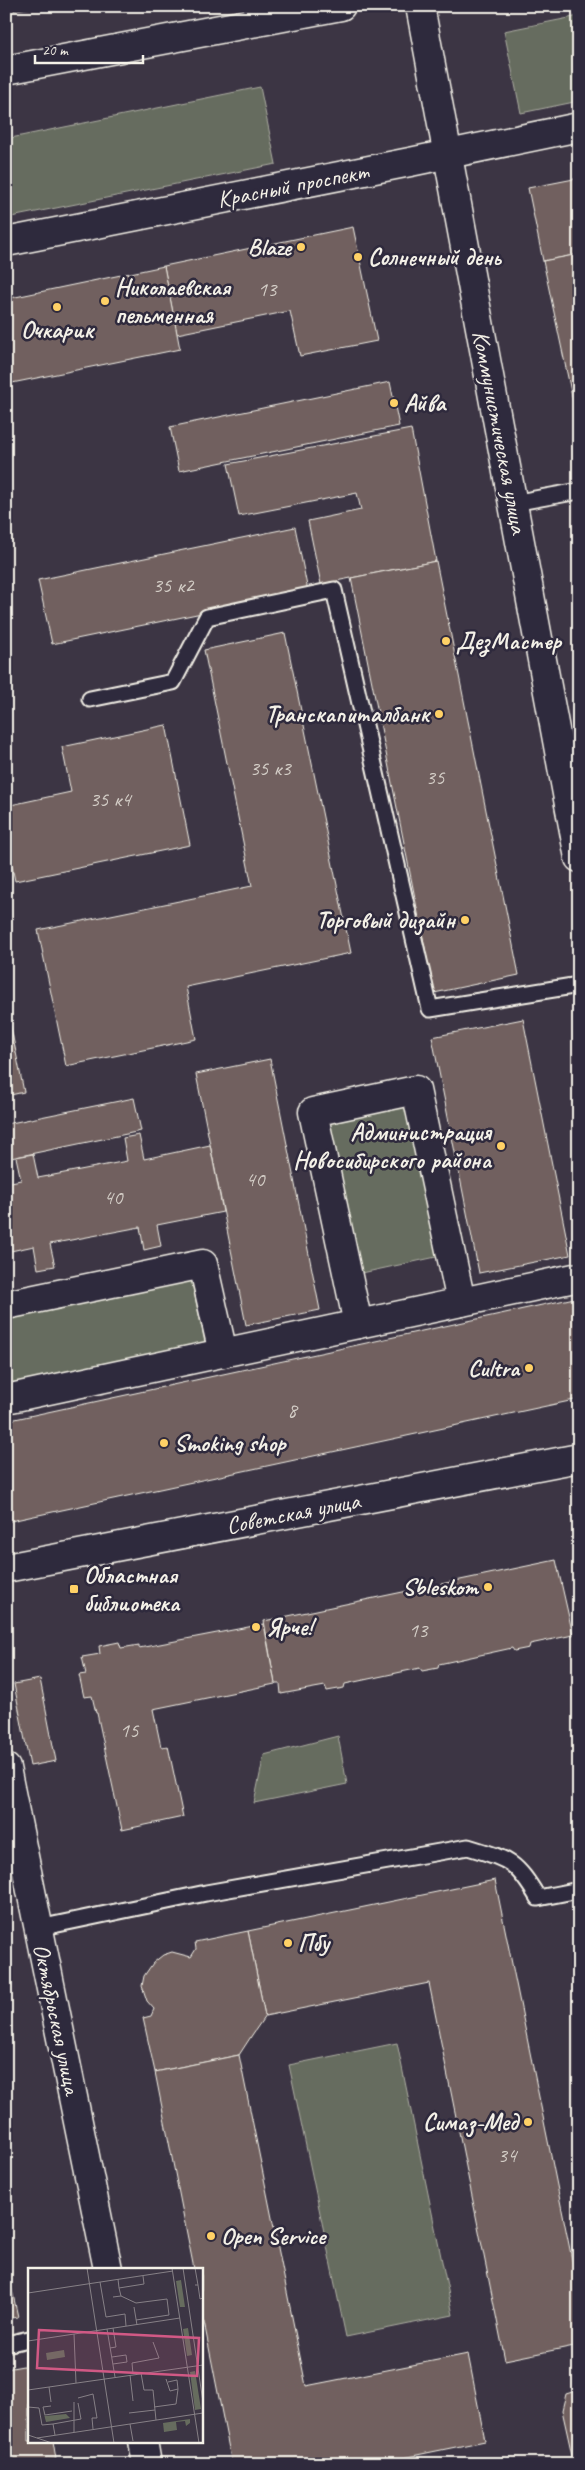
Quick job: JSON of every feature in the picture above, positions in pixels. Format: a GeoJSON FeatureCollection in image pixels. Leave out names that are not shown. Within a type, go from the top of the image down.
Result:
{"type":"FeatureCollection","features":[{"type":"Feature","properties":{"kind":"street"},"geometry":{"type":"LineString","coordinates":[[6,70],[341,6]]}},
{"type":"Feature","properties":{"kind":"street","name":"Коммунистическая улица"},"geometry":{"type":"LineString","coordinates":[[420,6],[579,855]]}},
{"type":"Feature","properties":{"kind":"street","name":"Красный проспект"},"geometry":{"type":"LineString","coordinates":[[6,242],[448,155],[579,127]]}},
{"type":"Feature","properties":{"kind":"street"},"geometry":{"type":"LineString","coordinates":[[358,1324],[313,1112],[416,1090],[461,1302]]}},
{"type":"Feature","properties":{"kind":"street"},"geometry":{"type":"LineString","coordinates":[[6,1305],[203,1264],[223,1353]]}},
{"type":"Feature","properties":{"kind":"street"},"geometry":{"type":"LineString","coordinates":[[6,1399],[579,1277]]}},
{"type":"Feature","properties":{"kind":"street","name":"Советская улица"},"geometry":{"type":"LineString","coordinates":[[6,1568],[579,1458]]}},
{"type":"Feature","properties":{"kind":"street","name":"Октябрьская улица"},"geometry":{"type":"LineString","coordinates":[[6,1768],[108,2268]]}},
{"type":"Feature","properties":{"kind":"street"},"geometry":{"type":"LineString","coordinates":[[143,2442],[147,2464]]}},
{"type":"Feature","properties":{"kind":"lane"},"geometry":{"type":"LineString","coordinates":[[513,503],[579,491]]}},
{"type":"Feature","properties":{"kind":"lane"},"geometry":{"type":"LineString","coordinates":[[90,699],[173,682],[207,617],[334,590],[430,1009],[579,985]]}},
{"type":"Feature","properties":{"kind":"lane"},"geometry":{"type":"LineString","coordinates":[[39,1928],[215,1892],[468,1848],[504,1858],[522,1871],[538,1898],[579,1890]]}},
{"type":"Feature","properties":{"kind":"lane"},"geometry":{"type":"LineString","coordinates":[[6,2344],[28,2339]]}},
{"type":"Feature","properties":{"kind":"green space"},"geometry":{"type":"Polygon","coordinates":[[[579,16],[579,101],[521,113],[504,31],[579,16]]]}},
{"type":"Feature","properties":{"kind":"green space"},"geometry":{"type":"Polygon","coordinates":[[[260,87],[276,164],[6,218],[6,139],[260,87]]]}},
{"type":"Feature","properties":{"kind":"green space"},"geometry":{"type":"Polygon","coordinates":[[[416,1090],[450,1254],[348,1276],[313,1112],[416,1090]]]}},
{"type":"Feature","properties":{"kind":"green space"},"geometry":{"type":"Polygon","coordinates":[[[191,1279],[205,1343],[6,1386],[6,1320],[191,1279]]]}},
{"type":"Feature","properties":{"kind":"green space"},"geometry":{"type":"Polygon","coordinates":[[[338,1736],[347,1784],[254,1803],[264,1755],[338,1736]]]}},
{"type":"Feature","properties":{"kind":"green space"},"geometry":{"type":"Polygon","coordinates":[[[397,2043],[453,2315],[346,2337],[289,2065],[397,2043]]]}},
{"type":"Feature","properties":{"kind":"building"},"geometry":{"type":"Polygon","coordinates":[[[6,6],[38,6],[6,12],[6,6]]]}},
{"type":"Feature","properties":{"kind":"building"},"geometry":{"type":"Polygon","coordinates":[[[579,178],[579,254],[543,261],[528,188],[579,178]]]}},
{"type":"Feature","properties":{"kind":"building"},"geometry":{"type":"Polygon","coordinates":[[[353,227],[377,341],[300,356],[290,311],[177,334],[164,266],[353,227]]]}},
{"type":"Feature","properties":{"kind":"building"},"geometry":{"type":"Polygon","coordinates":[[[579,254],[579,429],[543,261],[579,254]]]}},
{"type":"Feature","properties":{"kind":"building"},"geometry":{"type":"Polygon","coordinates":[[[164,266],[180,349],[7,384],[6,299],[164,266]]]}},
{"type":"Feature","properties":{"kind":"building"},"geometry":{"type":"Polygon","coordinates":[[[390,382],[399,426],[179,471],[170,427],[390,382]]]}},
{"type":"Feature","properties":{"kind":"building"},"geometry":{"type":"Polygon","coordinates":[[[411,429],[436,561],[321,584],[308,521],[361,510],[357,493],[239,516],[228,464],[411,429]]]}},
{"type":"Feature","properties":{"kind":"building"},"geometry":{"type":"Polygon","coordinates":[[[295,527],[308,591],[52,644],[38,580],[295,527]]]}},
{"type":"Feature","properties":{"kind":"building"},"geometry":{"type":"Polygon","coordinates":[[[436,561],[519,975],[434,993],[351,578],[436,561]]]}},
{"type":"Feature","properties":{"kind":"building"},"geometry":{"type":"Polygon","coordinates":[[[285,633],[351,953],[186,987],[196,1039],[66,1066],[38,930],[252,886],[204,650],[285,633]]]}},
{"type":"Feature","properties":{"kind":"building"},"geometry":{"type":"Polygon","coordinates":[[[166,725],[190,845],[15,881],[6,838],[6,806],[71,792],[62,747],[166,725]]]}},
{"type":"Feature","properties":{"kind":"building"},"geometry":{"type":"Polygon","coordinates":[[[6,1003],[24,1092],[6,1096],[6,1003]]]}},
{"type":"Feature","properties":{"kind":"building","name":"Администрация Новосибирского района"},"geometry":{"type":"Polygon","coordinates":[[[523,1019],[570,1255],[479,1273],[432,1037],[523,1019]]]}},
{"type":"Feature","properties":{"kind":"building"},"geometry":{"type":"Polygon","coordinates":[[[270,1059],[320,1310],[246,1325],[196,1074],[270,1059]]]}},
{"type":"Feature","properties":{"kind":"building"},"geometry":{"type":"Polygon","coordinates":[[[134,1098],[141,1131],[6,1159],[6,1124],[134,1098]]]}},
{"type":"Feature","properties":{"kind":"building"},"geometry":{"type":"Polygon","coordinates":[[[139,1135],[144,1159],[210,1145],[223,1212],[157,1225],[161,1246],[144,1250],[140,1227],[50,1244],[55,1266],[38,1269],[34,1246],[6,1252],[6,1183],[21,1180],[16,1157],[33,1154],[38,1178],[127,1161],[123,1138],[139,1135]]]}},
{"type":"Feature","properties":{"kind":"building"},"geometry":{"type":"Polygon","coordinates":[[[579,1297],[579,1399],[6,1522],[6,1421],[579,1297]]]}},
{"type":"Feature","properties":{"kind":"building"},"geometry":{"type":"Polygon","coordinates":[[[556,1560],[573,1635],[530,1644],[529,1648],[514,1651],[512,1648],[439,1664],[438,1668],[422,1671],[420,1668],[345,1684],[344,1688],[327,1691],[325,1686],[281,1694],[280,1684],[275,1684],[264,1621],[556,1560]]]}},
{"type":"Feature","properties":{"kind":"building"},"geometry":{"type":"Polygon","coordinates":[[[264,1624],[275,1684],[153,1709],[161,1747],[168,1746],[183,1817],[122,1830],[97,1713],[92,1696],[84,1697],[79,1675],[86,1674],[82,1657],[100,1654],[99,1646],[119,1642],[121,1648],[139,1645],[139,1648],[264,1624]]]}},
{"type":"Feature","properties":{"kind":"building"},"geometry":{"type":"Polygon","coordinates":[[[40,1679],[56,1761],[30,1766],[14,1684],[40,1679]]]}},
{"type":"Feature","properties":{"kind":"building"},"geometry":{"type":"Polygon","coordinates":[[[495,1880],[579,2294],[579,2345],[505,2360],[429,1983],[265,2016],[248,1931],[495,1880]]]}},
{"type":"Feature","properties":{"kind":"building"},"geometry":{"type":"Polygon","coordinates":[[[248,1931],[265,2016],[239,2055],[155,2072],[143,2018],[151,2016],[154,2009],[147,2001],[142,1986],[144,1976],[153,1963],[163,1955],[172,1952],[191,1957],[196,1949],[195,1942],[248,1931]]]}},
{"type":"Feature","properties":{"kind":"building"},"geometry":{"type":"Polygon","coordinates":[[[239,2055],[306,2386],[468,2354],[485,2441],[373,2464],[232,2464],[202,2312],[202,2268],[194,2268],[155,2072],[239,2055]]]}},
{"type":"Feature","properties":{"kind":"building"},"geometry":{"type":"Polygon","coordinates":[[[6,2263],[18,2317],[6,2319],[6,2263]]]}},
{"type":"Feature","properties":{"kind":"building"},"geometry":{"type":"Polygon","coordinates":[[[28,2365],[28,2442],[53,2442],[56,2459],[31,2464],[6,2464],[6,2369],[28,2365]]]}},
{"type":"Feature","properties":{"kind":"building"},"geometry":{"type":"Polygon","coordinates":[[[579,2390],[579,2464],[574,2464],[562,2410],[566,2394],[579,2390]]]}},
{"type":"Feature","properties":{"kind":"place","name":"Blaze"},"geometry":{"type":"Point","coordinates":[301,247]}},
{"type":"Feature","properties":{"kind":"place","name":"Солнечный день"},"geometry":{"type":"Point","coordinates":[358,257]}},
{"type":"Feature","properties":{"kind":"place","name":"Николаевская пельменная"},"geometry":{"type":"Point","coordinates":[105,301]}},
{"type":"Feature","properties":{"kind":"place","name":"Очкарик"},"geometry":{"type":"Point","coordinates":[57,307]}},
{"type":"Feature","properties":{"kind":"place","name":"Айва"},"geometry":{"type":"Point","coordinates":[394,403]}},
{"type":"Feature","properties":{"kind":"place","name":"ДезМастер"},"geometry":{"type":"Point","coordinates":[446,641]}},
{"type":"Feature","properties":{"kind":"place","name":"Транскапиталбанк"},"geometry":{"type":"Point","coordinates":[439,714]}},
{"type":"Feature","properties":{"kind":"place","name":"Торговый дизайн"},"geometry":{"type":"Point","coordinates":[465,920]}},
{"type":"Feature","properties":{"kind":"place","name":"Администрация Новосибирского района"},"geometry":{"type":"Point","coordinates":[501,1146]}},
{"type":"Feature","properties":{"kind":"place","name":"Cultra"},"geometry":{"type":"Point","coordinates":[529,1368]}},
{"type":"Feature","properties":{"kind":"place","name":"Smoking shop"},"geometry":{"type":"Point","coordinates":[164,1443]}},
{"type":"Feature","properties":{"kind":"place","name":"Sbleskom"},"geometry":{"type":"Point","coordinates":[488,1587]}},
{"type":"Feature","properties":{"kind":"place","name":"Областная библиотека"},"geometry":{"type":"Point","coordinates":[74,1589]}},
{"type":"Feature","properties":{"kind":"place","name":"Ярче!"},"geometry":{"type":"Point","coordinates":[256,1627]}},
{"type":"Feature","properties":{"kind":"place","name":"Пбу"},"geometry":{"type":"Point","coordinates":[288,1943]}},
{"type":"Feature","properties":{"kind":"place","name":"Симаз-Мед"},"geometry":{"type":"Point","coordinates":[528,2122]}},
{"type":"Feature","properties":{"kind":"place","name":"Open Service"},"geometry":{"type":"Point","coordinates":[211,2236]}}]}
